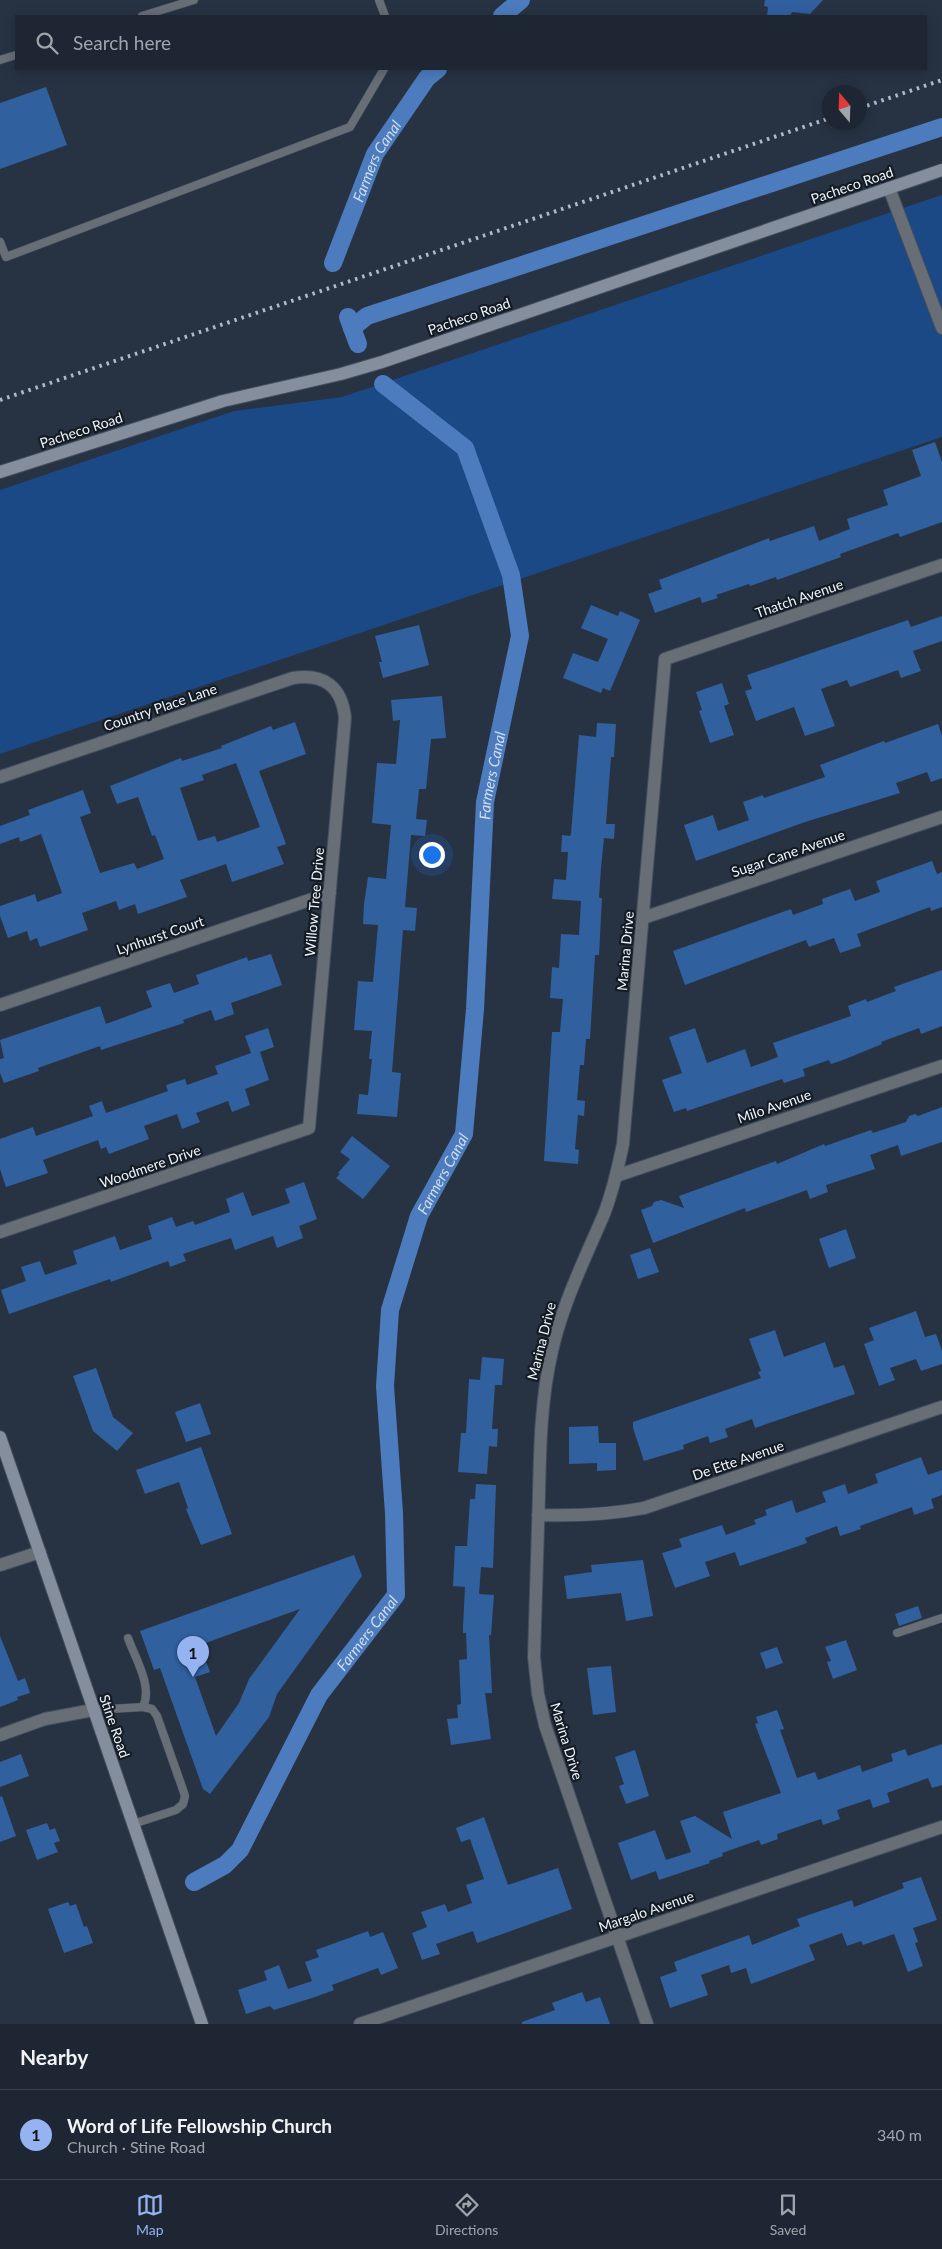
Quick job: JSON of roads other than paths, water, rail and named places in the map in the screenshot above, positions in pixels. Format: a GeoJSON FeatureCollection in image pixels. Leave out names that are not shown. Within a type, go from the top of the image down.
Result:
{"type":"FeatureCollection","features":[{"type":"Feature","properties":{"kind":"street","name":"Pacheco Road"},"geometry":{"type":"LineString","coordinates":[[0,472],[222,401],[341,374],[382,362],[942,170]]}},
{"type":"Feature","properties":{"kind":"street"},"geometry":{"type":"LineString","coordinates":[[889,188],[942,328]]}},
{"type":"Feature","properties":{"kind":"street","name":"Thatch Avenue"},"geometry":{"type":"LineString","coordinates":[[665,659],[942,565]]}},
{"type":"Feature","properties":{"kind":"street","name":"Marina Drive"},"geometry":{"type":"LineString","coordinates":[[647,2024],[545,1726],[538,1694],[534,1657],[541,1430],[545,1390],[552,1351],[569,1294],[605,1212],[623,1144],[665,659]]}},
{"type":"Feature","properties":{"kind":"street","name":"Country Place Lane"},"geometry":{"type":"LineString","coordinates":[[0,777],[293,678],[306,676],[319,678],[330,684]]}},
{"type":"Feature","properties":{"kind":"street","name":"Willow Tree Drive"},"geometry":{"type":"LineString","coordinates":[[309,1128],[345,718],[341,699],[330,684]]}},
{"type":"Feature","properties":{"kind":"street","name":"Sugar Cane Avenue"},"geometry":{"type":"LineString","coordinates":[[643,918],[942,817]]}},
{"type":"Feature","properties":{"kind":"street","name":"Lynhurst Court"},"geometry":{"type":"LineString","coordinates":[[0,1005],[330,893]]}},
{"type":"Feature","properties":{"kind":"street","name":"Milo Avenue"},"geometry":{"type":"LineString","coordinates":[[616,1176],[942,1066]]}},
{"type":"Feature","properties":{"kind":"street","name":"Woodmere Drive"},"geometry":{"type":"LineString","coordinates":[[0,1232],[309,1128]]}},
{"type":"Feature","properties":{"kind":"street","name":"De Ette Avenue"},"geometry":{"type":"LineString","coordinates":[[538,1514],[580,1516],[616,1514],[644,1508],[942,1407]]}},
{"type":"Feature","properties":{"kind":"street","name":"Stine Road"},"geometry":{"type":"LineString","coordinates":[[0,1437],[4,1461],[40,1552],[202,2024]]}},
{"type":"Feature","properties":{"kind":"street"},"geometry":{"type":"LineString","coordinates":[[0,1566],[40,1552]]}},
{"type":"Feature","properties":{"kind":"street"},"geometry":{"type":"LineString","coordinates":[[0,1734],[45,1719],[93,1710]]}},
{"type":"Feature","properties":{"kind":"street","name":"Margalo Avenue"},"geometry":{"type":"LineString","coordinates":[[360,2024],[942,1827]]}},
{"type":"Feature","properties":{"kind":"lane"},"geometry":{"type":"LineString","coordinates":[[145,15],[194,0]]}},
{"type":"Feature","properties":{"kind":"lane"},"geometry":{"type":"LineString","coordinates":[[379,0],[386,15]]}},
{"type":"Feature","properties":{"kind":"lane"},"geometry":{"type":"LineString","coordinates":[[0,60],[15,55]]}},
{"type":"Feature","properties":{"kind":"lane"},"geometry":{"type":"LineString","coordinates":[[0,242],[6,257],[350,127],[383,70]]}},
{"type":"Feature","properties":{"kind":"lane"},"geometry":{"type":"LineString","coordinates":[[897,1633],[942,1618]]}},
{"type":"Feature","properties":{"kind":"lane"},"geometry":{"type":"LineString","coordinates":[[128,1638],[146,1686],[147,1698],[143,1707]]}},
{"type":"Feature","properties":{"kind":"lane"},"geometry":{"type":"LineString","coordinates":[[93,1710],[143,1707],[152,1709],[157,1716],[184,1796],[183,1804],[176,1810],[133,1824]]}},
{"type":"Feature","properties":{"kind":"waterway","name":"Farmers Canal"},"geometry":{"type":"LineString","coordinates":[[503,15],[521,0]]}},
{"type":"Feature","properties":{"kind":"waterway","name":"Farmers Canal"},"geometry":{"type":"LineString","coordinates":[[333,263],[375,154],[427,78],[437,70]]}},
{"type":"Feature","properties":{"kind":"waterway"},"geometry":{"type":"LineString","coordinates":[[352,328],[367,316],[942,127]]}},
{"type":"Feature","properties":{"kind":"waterway","name":"Farmers Canal"},"geometry":{"type":"LineString","coordinates":[[348,317],[358,344]]}},
{"type":"Feature","properties":{"kind":"waterway","name":"Farmers Canal"},"geometry":{"type":"LineString","coordinates":[[194,1882],[225,1865],[240,1850],[319,1695],[396,1595],[394,1513],[385,1386],[390,1310],[419,1216],[464,1134],[475,1009],[485,802],[520,636],[511,575],[465,448],[383,384]]}},
{"type":"Feature","properties":{"kind":"railway"},"geometry":{"type":"LineString","coordinates":[[867,106],[942,80]]}},
{"type":"Feature","properties":{"kind":"railway"},"geometry":{"type":"LineString","coordinates":[[0,400],[822,121]]}},
{"type":"Feature","properties":{"kind":"place","name":"Word of Life Fellowship Church"},"geometry":{"type":"Point","coordinates":[193,1677]}}]}
